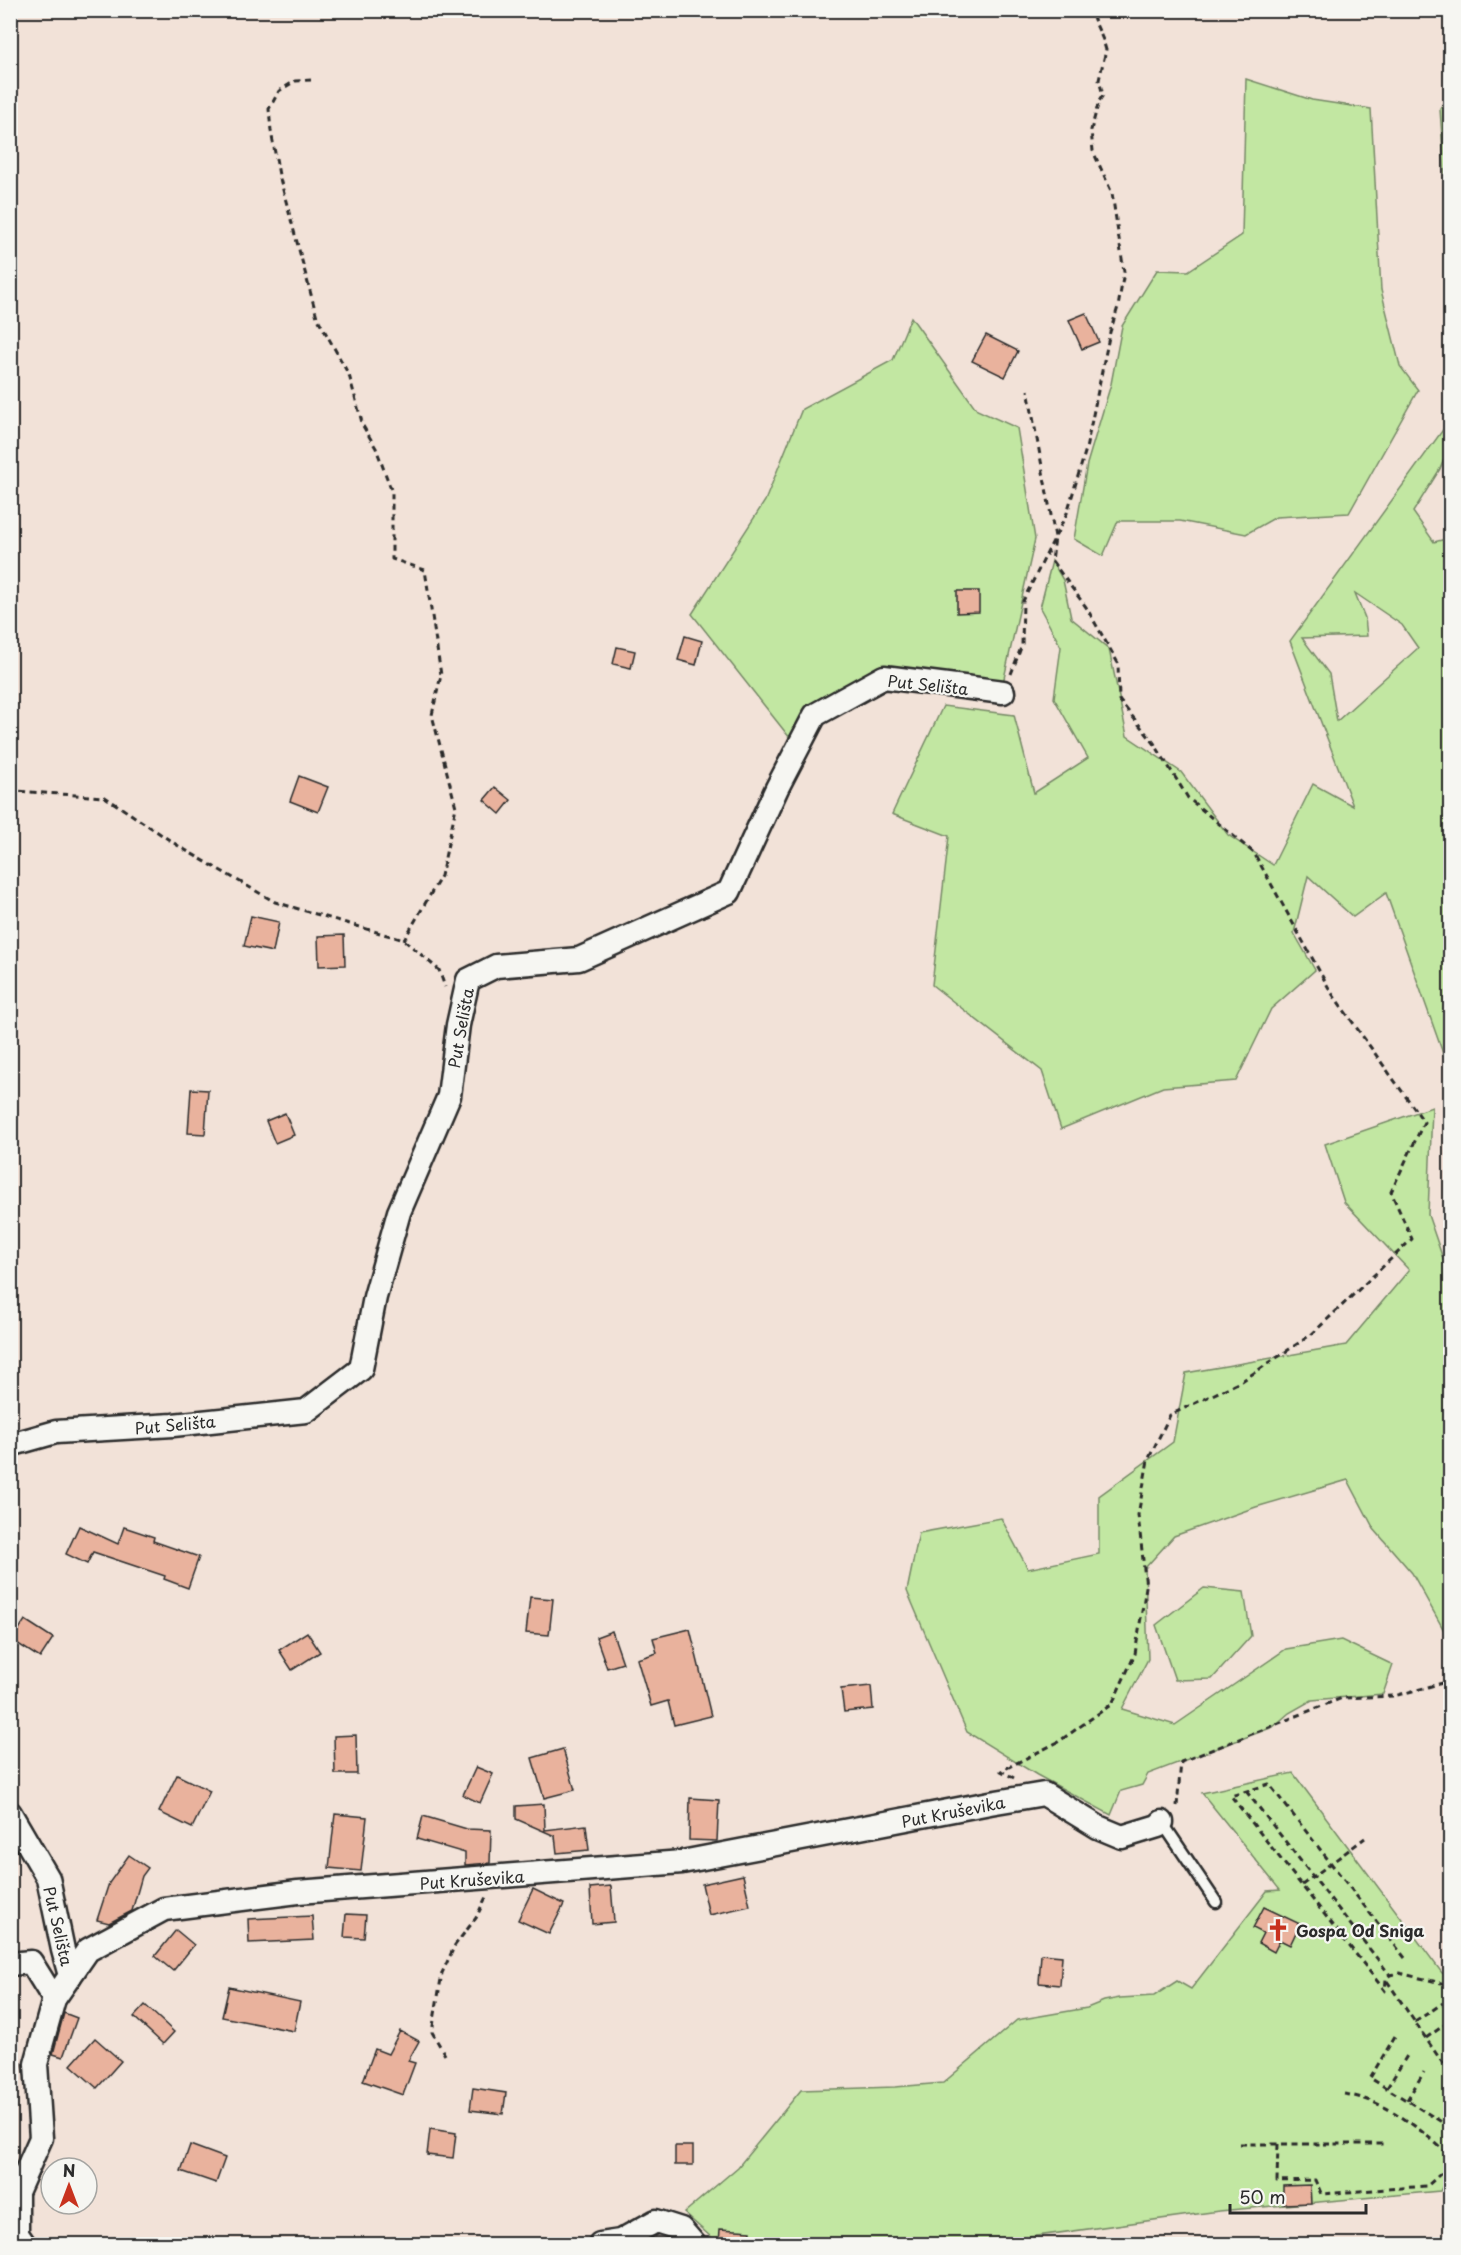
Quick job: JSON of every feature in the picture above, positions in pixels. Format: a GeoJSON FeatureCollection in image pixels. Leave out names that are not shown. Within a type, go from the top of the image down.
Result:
{"type":"FeatureCollection","features":[{"type":"Feature","properties":{"kind":"street","name":"Put Selišta"},"geometry":{"type":"LineString","coordinates":[[10,1445],[56,1432],[173,1425],[306,1411],[361,1370],[375,1297],[399,1212],[449,1096],[458,1025],[468,980],[496,966],[579,959],[729,892],[777,788],[815,715],[884,677],[1003,692]]}},
{"type":"Feature","properties":{"kind":"street"},"geometry":{"type":"LineString","coordinates":[[1044,1794],[1098,1827],[1122,1837],[1158,1826],[1170,1814]]}},
{"type":"Feature","properties":{"kind":"street","name":"Put Kruševika"},"geometry":{"type":"LineString","coordinates":[[24,2244],[16,2234],[16,2192],[41,2138],[36,2064],[54,2000],[88,1950],[164,1909],[298,1892],[682,1862],[1044,1794]]}},
{"type":"Feature","properties":{"kind":"street","name":"Put Selišta"},"geometry":{"type":"LineString","coordinates":[[10,1813],[48,1878],[70,1976]]}},
{"type":"Feature","properties":{"kind":"street"},"geometry":{"type":"LineString","coordinates":[[10,1964],[31,1962],[54,2000]]}},
{"type":"Feature","properties":{"kind":"street"},"geometry":{"type":"LineString","coordinates":[[600,2244],[620,2241],[656,2221],[681,2229],[694,2244]]}},
{"type":"Feature","properties":{"kind":"lane"},"geometry":{"type":"LineString","coordinates":[[1170,1814],[1216,1902]]}},
{"type":"Feature","properties":{"kind":"path"},"geometry":{"type":"LineString","coordinates":[[1003,692],[1022,645],[1023,601],[1067,513],[1086,449],[1124,272],[1112,193],[1093,151],[1091,130],[1099,101],[1103,95],[1099,80],[1106,51],[1091,13],[1095,10]]}},
{"type":"Feature","properties":{"kind":"path"},"geometry":{"type":"LineString","coordinates":[[310,80],[295,81],[279,91],[269,109],[279,175],[317,317],[350,375],[363,426],[376,448],[392,492],[392,559],[425,570],[441,675],[432,715],[456,807],[441,876],[404,940]]}},
{"type":"Feature","properties":{"kind":"path"},"geometry":{"type":"LineString","coordinates":[[1028,390],[1054,537],[1052,561],[1086,607],[1118,663],[1119,700],[1154,743],[1188,798],[1254,853],[1331,992],[1424,1122],[1391,1192],[1412,1239],[1312,1334],[1242,1381],[1170,1415],[1149,1460],[1138,1515],[1146,1587],[1135,1654],[1112,1704],[1058,1742],[1000,1771],[1044,1794]]}},
{"type":"Feature","properties":{"kind":"path"},"geometry":{"type":"LineString","coordinates":[[10,789],[105,797],[180,847],[275,902],[404,940],[439,970]]}},
{"type":"Feature","properties":{"kind":"path"},"geometry":{"type":"LineString","coordinates":[[1170,1814],[1181,1762],[1342,1698],[1394,1696],[1450,1681]]}},
{"type":"Feature","properties":{"kind":"path"},"geometry":{"type":"LineString","coordinates":[[1405,1958],[1269,1784],[1231,1796],[1385,1991],[1386,1979],[1390,1975],[1399,1973],[1450,1985]]}},
{"type":"Feature","properties":{"kind":"path"},"geometry":{"type":"LineString","coordinates":[[1246,1791],[1390,1975]]}},
{"type":"Feature","properties":{"kind":"path"},"geometry":{"type":"LineString","coordinates":[[1302,1885],[1365,1838]]}},
{"type":"Feature","properties":{"kind":"path"},"geometry":{"type":"LineString","coordinates":[[445,2055],[432,2032],[442,1973],[455,1945],[476,1917],[497,1877]]}},
{"type":"Feature","properties":{"kind":"path"},"geometry":{"type":"LineString","coordinates":[[1386,1979],[1446,2068]]}},
{"type":"Feature","properties":{"kind":"path"},"geometry":{"type":"LineString","coordinates":[[1415,2022],[1443,2003]]}},
{"type":"Feature","properties":{"kind":"path"},"geometry":{"type":"LineString","coordinates":[[1426,2038],[1446,2024]]}},
{"type":"Feature","properties":{"kind":"path"},"geometry":{"type":"LineString","coordinates":[[1395,2036],[1370,2078],[1450,2127]]}},
{"type":"Feature","properties":{"kind":"path"},"geometry":{"type":"LineString","coordinates":[[1387,2088],[1408,2054]]}},
{"type":"Feature","properties":{"kind":"path"},"geometry":{"type":"LineString","coordinates":[[1407,2100],[1424,2072]]}},
{"type":"Feature","properties":{"kind":"path"},"geometry":{"type":"LineString","coordinates":[[1344,2094],[1362,2097],[1388,2109],[1425,2133],[1448,2154]]}},
{"type":"Feature","properties":{"kind":"path"},"geometry":{"type":"LineString","coordinates":[[1240,2144],[1388,2144]]}},
{"type":"Feature","properties":{"kind":"path"},"geometry":{"type":"LineString","coordinates":[[1278,2144],[1277,2181],[1315,2180],[1322,2194],[1427,2186],[1447,2168],[1450,2147]]}},
{"type":"Feature","properties":{"kind":"green space"},"geometry":{"type":"Polygon","coordinates":[[[1246,79],[1312,100],[1371,109],[1381,290],[1400,366],[1418,390],[1349,513],[1276,517],[1246,534],[1180,521],[1118,521],[1103,556],[1074,539],[1087,464],[1111,384],[1122,326],[1157,270],[1188,271],[1242,235],[1246,79]]]}},
{"type":"Feature","properties":{"kind":"green space"},"geometry":{"type":"Polygon","coordinates":[[[1450,97],[1450,250],[1440,109],[1450,97]]]}},
{"type":"Feature","properties":{"kind":"green space"},"geometry":{"type":"Polygon","coordinates":[[[911,317],[977,410],[1017,428],[1035,539],[1003,683],[910,672],[790,738],[692,614],[765,501],[802,409],[893,360],[911,317]]]}},
{"type":"Feature","properties":{"kind":"green space"},"geometry":{"type":"Polygon","coordinates":[[[1450,420],[1450,445],[1440,469],[1413,512],[1434,542],[1450,538],[1450,1073],[1386,893],[1353,917],[1308,876],[1294,933],[1315,970],[1271,1009],[1236,1081],[1163,1087],[1061,1129],[1042,1071],[932,985],[949,836],[892,814],[943,706],[1014,715],[1034,793],[1088,758],[1054,698],[1061,647],[1040,608],[1052,561],[1063,580],[1071,618],[1109,649],[1127,736],[1181,772],[1228,835],[1273,865],[1313,784],[1353,806],[1290,641],[1450,420]],[[1355,593],[1365,618],[1367,636],[1302,638],[1329,674],[1337,721],[1418,648],[1402,625],[1355,593]]]}},
{"type":"Feature","properties":{"kind":"green space"},"geometry":{"type":"Polygon","coordinates":[[[1432,1107],[1428,1215],[1450,1279],[1450,1641],[1412,1573],[1374,1529],[1348,1480],[1256,1507],[1174,1536],[1145,1568],[1148,1659],[1122,1709],[1175,1725],[1286,1649],[1341,1640],[1393,1665],[1383,1694],[1312,1700],[1289,1713],[1273,1727],[1148,1774],[1142,1785],[1121,1791],[1111,1815],[1037,1775],[967,1732],[907,1591],[919,1533],[1001,1518],[1028,1569],[1099,1554],[1099,1496],[1173,1442],[1186,1373],[1346,1345],[1409,1270],[1344,1202],[1325,1144],[1432,1107]]]}},
{"type":"Feature","properties":{"kind":"green space"},"geometry":{"type":"Polygon","coordinates":[[[1204,1588],[1244,1592],[1251,1636],[1212,1679],[1175,1680],[1156,1625],[1204,1588]]]}},
{"type":"Feature","properties":{"kind":"green space"},"geometry":{"type":"Polygon","coordinates":[[[1293,1773],[1442,1973],[1450,1976],[1450,2173],[1440,2191],[1219,2211],[979,2244],[719,2244],[684,2213],[738,2167],[801,2090],[943,2083],[1017,2020],[1087,2008],[1120,1998],[1154,1996],[1177,1981],[1191,1989],[1267,1891],[1280,1890],[1202,1793],[1293,1773]]]}},
{"type":"Feature","properties":{"kind":"building"},"geometry":{"type":"Polygon","coordinates":[[[1086,313],[1099,342],[1082,349],[1069,320],[1086,313]]]}},
{"type":"Feature","properties":{"kind":"building"},"geometry":{"type":"Polygon","coordinates":[[[986,335],[1018,351],[1005,377],[972,361],[986,335]]]}},
{"type":"Feature","properties":{"kind":"building"},"geometry":{"type":"Polygon","coordinates":[[[957,591],[979,591],[979,612],[957,613],[957,591]]]}},
{"type":"Feature","properties":{"kind":"building"},"geometry":{"type":"Polygon","coordinates":[[[685,636],[702,641],[696,665],[678,660],[685,636]]]}},
{"type":"Feature","properties":{"kind":"building"},"geometry":{"type":"Polygon","coordinates":[[[617,647],[635,651],[631,668],[613,664],[617,647]]]}},
{"type":"Feature","properties":{"kind":"building"},"geometry":{"type":"Polygon","coordinates":[[[299,776],[328,787],[318,812],[290,801],[299,776]]]}},
{"type":"Feature","properties":{"kind":"building"},"geometry":{"type":"Polygon","coordinates":[[[495,787],[511,800],[500,814],[484,800],[495,787]]]}},
{"type":"Feature","properties":{"kind":"building"},"geometry":{"type":"Polygon","coordinates":[[[251,916],[279,922],[273,952],[244,946],[251,916]]]}},
{"type":"Feature","properties":{"kind":"building"},"geometry":{"type":"Polygon","coordinates":[[[344,935],[345,965],[319,966],[318,936],[344,935]]]}},
{"type":"Feature","properties":{"kind":"building"},"geometry":{"type":"Polygon","coordinates":[[[191,1089],[208,1090],[205,1134],[188,1133],[191,1089]]]}},
{"type":"Feature","properties":{"kind":"building"},"geometry":{"type":"Polygon","coordinates":[[[285,1113],[294,1135],[275,1143],[266,1121],[285,1113]]]}},
{"type":"Feature","properties":{"kind":"building"},"geometry":{"type":"Polygon","coordinates":[[[79,1526],[118,1544],[124,1527],[154,1537],[153,1541],[199,1557],[188,1588],[164,1579],[165,1576],[93,1552],[87,1564],[66,1554],[79,1526]]]}},
{"type":"Feature","properties":{"kind":"building"},"geometry":{"type":"Polygon","coordinates":[[[530,1597],[553,1599],[549,1635],[526,1633],[530,1597]]]}},
{"type":"Feature","properties":{"kind":"building"},"geometry":{"type":"Polygon","coordinates":[[[25,1620],[53,1638],[40,1658],[12,1640],[25,1620]]]}},
{"type":"Feature","properties":{"kind":"building"},"geometry":{"type":"Polygon","coordinates":[[[690,1629],[711,1716],[674,1725],[668,1701],[651,1706],[637,1659],[657,1653],[653,1638],[690,1629]]]}},
{"type":"Feature","properties":{"kind":"building"},"geometry":{"type":"Polygon","coordinates":[[[612,1631],[623,1663],[607,1668],[596,1637],[612,1631]]]}},
{"type":"Feature","properties":{"kind":"building"},"geometry":{"type":"Polygon","coordinates":[[[307,1632],[320,1652],[292,1670],[279,1650],[307,1632]]]}},
{"type":"Feature","properties":{"kind":"building"},"geometry":{"type":"Polygon","coordinates":[[[871,1686],[873,1709],[844,1712],[841,1689],[871,1686]]]}},
{"type":"Feature","properties":{"kind":"building"},"geometry":{"type":"Polygon","coordinates":[[[356,1735],[357,1774],[335,1774],[334,1736],[356,1735]]]}},
{"type":"Feature","properties":{"kind":"building"},"geometry":{"type":"Polygon","coordinates":[[[563,1749],[575,1790],[544,1798],[532,1758],[563,1749]]]}},
{"type":"Feature","properties":{"kind":"building"},"geometry":{"type":"Polygon","coordinates":[[[476,1767],[493,1774],[480,1803],[463,1795],[476,1767]]]}},
{"type":"Feature","properties":{"kind":"building"},"geometry":{"type":"Polygon","coordinates":[[[177,1775],[210,1791],[192,1828],[159,1812],[177,1775]]]}},
{"type":"Feature","properties":{"kind":"building"},"geometry":{"type":"Polygon","coordinates":[[[690,1798],[719,1800],[717,1841],[689,1840],[690,1798]]]}},
{"type":"Feature","properties":{"kind":"building"},"geometry":{"type":"Polygon","coordinates":[[[544,1804],[545,1830],[586,1825],[589,1850],[557,1853],[555,1836],[516,1819],[516,1806],[544,1804]]]}},
{"type":"Feature","properties":{"kind":"building"},"geometry":{"type":"Polygon","coordinates":[[[335,1814],[367,1817],[361,1871],[329,1868],[335,1814]]]}},
{"type":"Feature","properties":{"kind":"building"},"geometry":{"type":"Polygon","coordinates":[[[423,1816],[467,1829],[491,1830],[490,1863],[465,1865],[465,1853],[417,1839],[423,1816]]]}},
{"type":"Feature","properties":{"kind":"building"},"geometry":{"type":"Polygon","coordinates":[[[129,1855],[148,1868],[142,1876],[132,1911],[109,1923],[97,1920],[109,1883],[129,1855]]]}},
{"type":"Feature","properties":{"kind":"building"},"geometry":{"type":"Polygon","coordinates":[[[743,1875],[750,1906],[709,1915],[702,1884],[743,1875]]]}},
{"type":"Feature","properties":{"kind":"building"},"geometry":{"type":"Polygon","coordinates":[[[611,1886],[614,1922],[592,1924],[590,1888],[611,1886]]]}},
{"type":"Feature","properties":{"kind":"building"},"geometry":{"type":"Polygon","coordinates":[[[533,1889],[564,1904],[549,1934],[518,1920],[533,1889]]]}},
{"type":"Feature","properties":{"kind":"building","name":"Gospa Od Sniga"},"geometry":{"type":"Polygon","coordinates":[[[1264,1907],[1300,1924],[1290,1945],[1280,1940],[1274,1952],[1258,1943],[1263,1933],[1253,1928],[1264,1907]]]}},
{"type":"Feature","properties":{"kind":"building"},"geometry":{"type":"Polygon","coordinates":[[[346,1914],[366,1915],[364,1938],[344,1937],[346,1914]]]}},
{"type":"Feature","properties":{"kind":"building"},"geometry":{"type":"Polygon","coordinates":[[[312,1916],[314,1940],[249,1943],[248,1919],[312,1916]]]}},
{"type":"Feature","properties":{"kind":"building"},"geometry":{"type":"Polygon","coordinates":[[[176,1930],[194,1945],[173,1971],[155,1956],[176,1930]]]}},
{"type":"Feature","properties":{"kind":"building"},"geometry":{"type":"Polygon","coordinates":[[[1041,1954],[1062,1956],[1060,1985],[1039,1983],[1041,1954]]]}},
{"type":"Feature","properties":{"kind":"building"},"geometry":{"type":"Polygon","coordinates":[[[229,1987],[300,2002],[294,2031],[222,2017],[229,1987]]]}},
{"type":"Feature","properties":{"kind":"building"},"geometry":{"type":"Polygon","coordinates":[[[145,2005],[174,2032],[163,2044],[134,2017],[145,2005]]]}},
{"type":"Feature","properties":{"kind":"building"},"geometry":{"type":"Polygon","coordinates":[[[64,2013],[77,2018],[63,2057],[53,2054],[64,2013]]]}},
{"type":"Feature","properties":{"kind":"building"},"geometry":{"type":"Polygon","coordinates":[[[400,2031],[419,2041],[408,2061],[415,2063],[403,2095],[363,2081],[375,2049],[388,2054],[400,2031]]]}},
{"type":"Feature","properties":{"kind":"building"},"geometry":{"type":"Polygon","coordinates":[[[95,2038],[121,2061],[97,2088],[71,2065],[95,2038]]]}},
{"type":"Feature","properties":{"kind":"building"},"geometry":{"type":"Polygon","coordinates":[[[473,2088],[506,2093],[503,2114],[470,2110],[473,2088]]]}},
{"type":"Feature","properties":{"kind":"building"},"geometry":{"type":"Polygon","coordinates":[[[430,2129],[456,2133],[453,2158],[427,2155],[430,2129]]]}},
{"type":"Feature","properties":{"kind":"building"},"geometry":{"type":"Polygon","coordinates":[[[190,2145],[225,2158],[216,2183],[181,2171],[190,2145]]]}},
{"type":"Feature","properties":{"kind":"building"},"geometry":{"type":"Polygon","coordinates":[[[675,2146],[693,2146],[693,2165],[675,2165],[675,2146]]]}},
{"type":"Feature","properties":{"kind":"building"},"geometry":{"type":"Polygon","coordinates":[[[1310,2185],[1311,2203],[1283,2204],[1283,2186],[1310,2185]]]}},
{"type":"Feature","properties":{"kind":"building"},"geometry":{"type":"Polygon","coordinates":[[[720,2229],[751,2231],[750,2244],[719,2244],[720,2229]]]}},
{"type":"Feature","properties":{"kind":"place","name":"Gospa Od Sniga"},"geometry":{"type":"Point","coordinates":[1278,1930]}}]}
